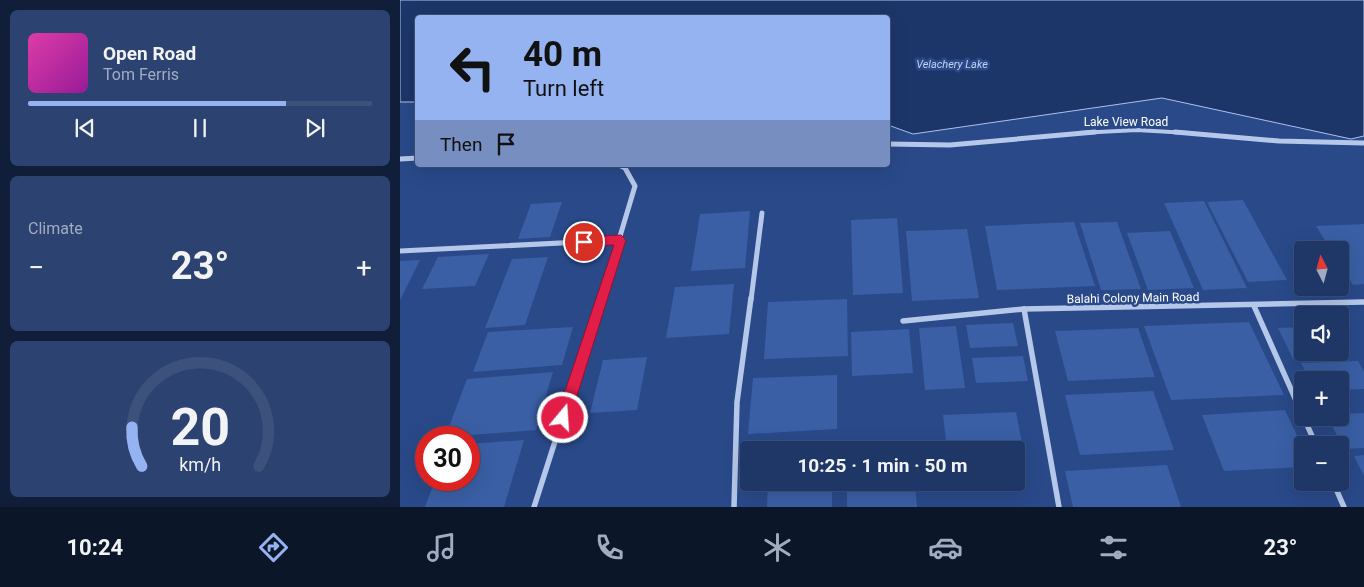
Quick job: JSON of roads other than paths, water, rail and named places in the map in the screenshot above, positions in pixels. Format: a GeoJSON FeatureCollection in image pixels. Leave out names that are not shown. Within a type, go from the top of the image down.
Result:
{"type":"FeatureCollection","features":[{"type":"Feature","properties":{"kind":"street","name":"Lake View Road"},"geometry":{"type":"LineString","coordinates":[[890,144],[911,146],[968,143],[1077,132],[1139,130],[1294,143],[1364,143]]}},
{"type":"Feature","properties":{"kind":"street"},"geometry":{"type":"LineString","coordinates":[[400,159],[415,158]]}},
{"type":"Feature","properties":{"kind":"street"},"geometry":{"type":"LineString","coordinates":[[534,507],[621,240],[635,186],[623,167]]}},
{"type":"Feature","properties":{"kind":"street"},"geometry":{"type":"LineString","coordinates":[[734,507],[737,402],[762,213]]}},
{"type":"Feature","properties":{"kind":"street"},"geometry":{"type":"LineString","coordinates":[[400,251],[621,240]]}},
{"type":"Feature","properties":{"kind":"street","name":"Balahi Colony Main Road"},"geometry":{"type":"LineString","coordinates":[[903,321],[1024,309],[1254,306],[1364,302]]}},
{"type":"Feature","properties":{"kind":"street"},"geometry":{"type":"LineString","coordinates":[[1254,306],[1294,396]]}},
{"type":"Feature","properties":{"kind":"street"},"geometry":{"type":"LineString","coordinates":[[1024,309],[1059,507]]}},
{"type":"Feature","properties":{"kind":"street"},"geometry":{"type":"LineString","coordinates":[[1337,491],[1344,507]]}},
{"type":"Feature","properties":{"kind":"water","name":"Velachery Lake"},"geometry":{"type":"Polygon","coordinates":[[[400,0],[1364,0],[1364,136],[1351,139],[1162,98],[913,134],[890,126],[890,15],[415,15],[415,102],[400,102],[400,0]]]}}]}
